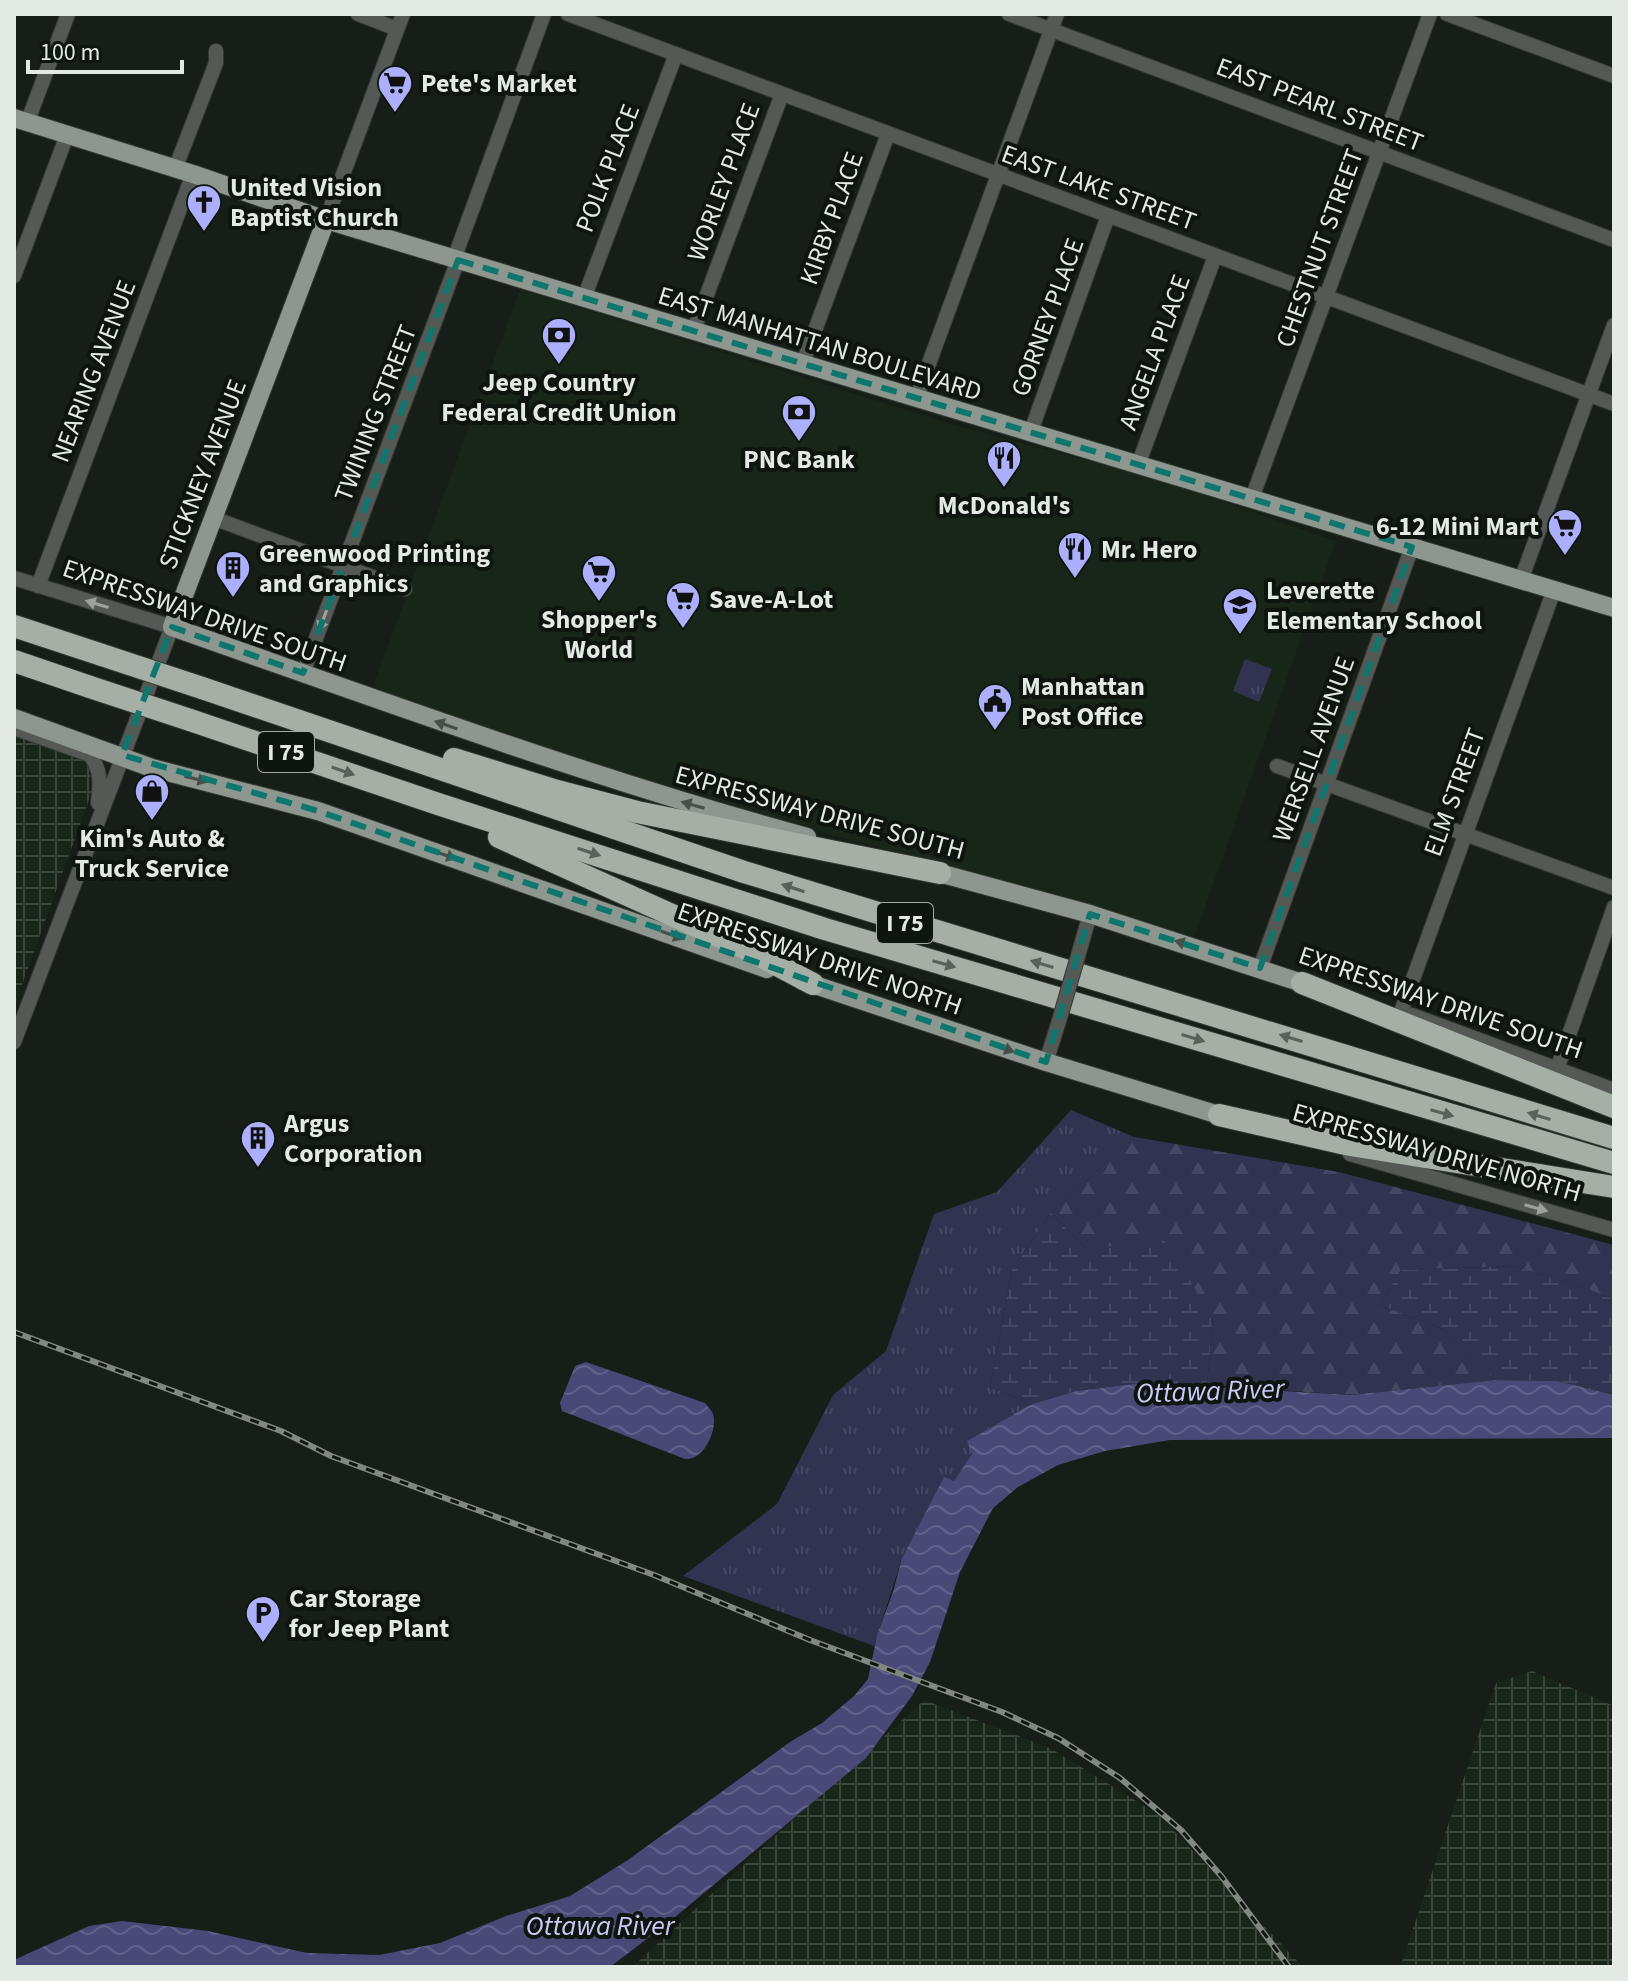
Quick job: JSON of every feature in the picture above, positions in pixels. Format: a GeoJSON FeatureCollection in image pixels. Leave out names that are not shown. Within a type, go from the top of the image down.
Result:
{"type":"FeatureCollection","features":[{"type":"Feature","properties":{"kind":"highway","name":"I 75"},"geometry":{"type":"LineString","coordinates":[[14,626],[789,886],[1614,1138]]}},
{"type":"Feature","properties":{"kind":"highway","name":"I 75"},"geometry":{"type":"LineString","coordinates":[[14,661],[825,929],[1614,1163]]}},
{"type":"Feature","properties":{"kind":"highway"},"geometry":{"type":"LineString","coordinates":[[202,688],[401,742],[607,805],[940,873]]}},
{"type":"Feature","properties":{"kind":"highway"},"geometry":{"type":"LineString","coordinates":[[382,784],[678,917],[813,984]]}},
{"type":"Feature","properties":{"kind":"highway"},"geometry":{"type":"LineString","coordinates":[[1302,983],[1614,1107]]}},
{"type":"Feature","properties":{"kind":"highway"},"geometry":{"type":"LineString","coordinates":[[1219,1115],[1350,1145],[1614,1187]]}},
{"type":"Feature","properties":{"kind":"main road","name":"EAST MANHATTAN BOULEVARD"},"geometry":{"type":"LineString","coordinates":[[21,120],[326,220],[1614,608]]}},
{"type":"Feature","properties":{"kind":"main road","name":"STICKNEY AVENUE"},"geometry":{"type":"LineString","coordinates":[[172,627],[326,220]]}},
{"type":"Feature","properties":{"kind":"main road","name":"EXPRESSWAY DRIVE SOUTH"},"geometry":{"type":"LineString","coordinates":[[172,627],[398,709],[685,803],[1090,914],[1302,983]]}},
{"type":"Feature","properties":{"kind":"main road","name":"EXPRESSWAY DRIVE NORTH"},"geometry":{"type":"LineString","coordinates":[[14,718],[152,768],[318,811],[813,984],[1046,1062],[1219,1115]]}},
{"type":"Feature","properties":{"kind":"street"},"geometry":{"type":"LineString","coordinates":[[21,120],[68,14]]}},
{"type":"Feature","properties":{"kind":"street"},"geometry":{"type":"LineString","coordinates":[[358,14],[397,29]]}},
{"type":"Feature","properties":{"kind":"street","name":"STICKNEY AVENUE"},"geometry":{"type":"LineString","coordinates":[[326,220],[403,14]]}},
{"type":"Feature","properties":{"kind":"street","name":"TWINING STREET"},"geometry":{"type":"LineString","coordinates":[[303,673],[544,14]]}},
{"type":"Feature","properties":{"kind":"street","name":"EAST LAKE STREET"},"geometry":{"type":"LineString","coordinates":[[569,14],[1614,404]]}},
{"type":"Feature","properties":{"kind":"street","name":"EAST PEARL STREET"},"geometry":{"type":"LineString","coordinates":[[1009,14],[1614,240]]}},
{"type":"Feature","properties":{"kind":"street"},"geometry":{"type":"LineString","coordinates":[[916,399],[1057,14]]}},
{"type":"Feature","properties":{"kind":"street","name":"CHESTNUT STREET"},"geometry":{"type":"LineString","coordinates":[[1252,498],[1430,14]]}},
{"type":"Feature","properties":{"kind":"street"},"geometry":{"type":"LineString","coordinates":[[1447,14],[1614,76]]}},
{"type":"Feature","properties":{"kind":"street","name":"NEARING AVENUE"},"geometry":{"type":"LineString","coordinates":[[38,586],[184,171],[216,63],[216,51]]}},
{"type":"Feature","properties":{"kind":"street","name":"POLK PLACE"},"geometry":{"type":"LineString","coordinates":[[584,298],[676,54]]}},
{"type":"Feature","properties":{"kind":"street","name":"WORLEY PLACE"},"geometry":{"type":"LineString","coordinates":[[693,332],[782,94]]}},
{"type":"Feature","properties":{"kind":"street","name":"KIRBY PLACE"},"geometry":{"type":"LineString","coordinates":[[802,365],[888,134]]}},
{"type":"Feature","properties":{"kind":"street"},"geometry":{"type":"LineString","coordinates":[[14,276],[67,135]]}},
{"type":"Feature","properties":{"kind":"street","name":"GORNEY PLACE"},"geometry":{"type":"LineString","coordinates":[[1030,434],[1108,216]]}},
{"type":"Feature","properties":{"kind":"street","name":"ANGELA PLACE"},"geometry":{"type":"LineString","coordinates":[[1138,465],[1215,256]]}},
{"type":"Feature","properties":{"kind":"street"},"geometry":{"type":"LineString","coordinates":[[1521,580],[1614,325]]}},
{"type":"Feature","properties":{"kind":"street"},"geometry":{"type":"LineString","coordinates":[[213,518],[405,589]]}},
{"type":"Feature","properties":{"kind":"street","name":"WERSELL AVENUE"},"geometry":{"type":"LineString","coordinates":[[1260,968],[1412,547]]}},
{"type":"Feature","properties":{"kind":"street","name":"EXPRESSWAY DRIVE SOUTH"},"geometry":{"type":"LineString","coordinates":[[14,578],[172,627]]}},
{"type":"Feature","properties":{"kind":"street","name":"ELM STREET"},"geometry":{"type":"LineString","coordinates":[[1401,1012],[1554,590]]}},
{"type":"Feature","properties":{"kind":"street","name":"STICKNEY AVENUE"},"geometry":{"type":"LineString","coordinates":[[14,1042],[172,627]]}},
{"type":"Feature","properties":{"kind":"street"},"geometry":{"type":"LineString","coordinates":[[14,728],[86,753],[94,760],[100,778],[96,824]]}},
{"type":"Feature","properties":{"kind":"street"},"geometry":{"type":"LineString","coordinates":[[1277,766],[1614,888]]}},
{"type":"Feature","properties":{"kind":"street"},"geometry":{"type":"LineString","coordinates":[[1557,1069],[1614,907]]}},
{"type":"Feature","properties":{"kind":"street"},"geometry":{"type":"LineString","coordinates":[[1046,1062],[1090,914]]}},
{"type":"Feature","properties":{"kind":"street","name":"EXPRESSWAY DRIVE SOUTH"},"geometry":{"type":"LineString","coordinates":[[1302,983],[1332,988],[1614,1090]]}},
{"type":"Feature","properties":{"kind":"street","name":"EXPRESSWAY DRIVE NORTH"},"geometry":{"type":"LineString","coordinates":[[1219,1115],[1614,1230]]}},
{"type":"Feature","properties":{"kind":"highlighted area"},"geometry":{"type":"Polygon","coordinates":[[[458,260],[1412,547],[1260,968],[1090,914],[1046,1062],[318,811],[122,755],[172,627],[303,673],[458,260]]]}},
{"type":"Feature","properties":{"kind":"shaded area"},"geometry":{"type":"Polygon","coordinates":[[[520,289],[961,427],[1157,479],[1336,541],[1194,938],[1010,883],[671,791],[392,696],[373,686],[520,289]]]}},
{"type":"Feature","properties":{"kind":"shaded area"},"geometry":{"type":"Polygon","coordinates":[[[14,732],[74,752],[90,765],[91,794],[14,1007],[14,732]]]}},
{"type":"Feature","properties":{"kind":"shaded area"},"geometry":{"type":"Polygon","coordinates":[[[1532,1671],[1614,1706],[1614,1967],[1400,1967],[1496,1683],[1532,1671]]]}},
{"type":"Feature","properties":{"kind":"shaded area"},"geometry":{"type":"Polygon","coordinates":[[[924,1700],[1050,1748],[1159,1815],[1303,1967],[632,1967],[924,1700]]]}},
{"type":"Feature","properties":{"kind":"green space"},"geometry":{"type":"Polygon","coordinates":[[[1245,659],[1272,669],[1259,702],[1233,691],[1245,659]]]}},
{"type":"Feature","properties":{"kind":"green space"},"geometry":{"type":"Polygon","coordinates":[[[1071,1110],[1134,1137],[1051,1213],[1012,1269],[990,1387],[1032,1404],[968,1441],[972,1454],[954,1481],[944,1478],[902,1558],[874,1646],[683,1576],[777,1504],[833,1395],[886,1351],[934,1214],[997,1192],[1071,1110]]]}},
{"type":"Feature","properties":{"kind":"green space"},"geometry":{"type":"Polygon","coordinates":[[[1134,1137],[1339,1172],[1614,1245],[1614,1300],[1514,1266],[1401,1270],[1380,1305],[1443,1329],[1495,1380],[1351,1395],[1207,1385],[1213,1318],[1087,1249],[1051,1213],[1134,1137]]]}},
{"type":"Feature","properties":{"kind":"green space"},"geometry":{"type":"Polygon","coordinates":[[[1051,1213],[1087,1249],[1164,1240],[1213,1318],[1207,1385],[1141,1383],[1076,1391],[1032,1404],[990,1387],[1012,1269],[1051,1213]]]}},
{"type":"Feature","properties":{"kind":"green space"},"geometry":{"type":"Polygon","coordinates":[[[1514,1266],[1614,1300],[1614,1395],[1558,1381],[1495,1380],[1443,1329],[1380,1305],[1401,1270],[1514,1266]]]}},
{"type":"Feature","properties":{"kind":"water"},"geometry":{"type":"Polygon","coordinates":[[[586,1362],[705,1403],[714,1420],[704,1450],[685,1459],[562,1411],[560,1403],[575,1366],[586,1362]]]}},
{"type":"Feature","properties":{"kind":"water","name":"Ottawa River"},"geometry":{"type":"Polygon","coordinates":[[[1495,1380],[1558,1381],[1614,1395],[1614,1438],[1170,1440],[1105,1451],[1058,1465],[1018,1487],[993,1508],[960,1572],[930,1662],[912,1696],[866,1758],[669,1922],[610,1967],[14,1967],[14,1960],[89,1926],[122,1921],[208,1931],[307,1953],[379,1955],[440,1943],[506,1916],[570,1896],[628,1860],[790,1742],[822,1723],[854,1696],[868,1679],[877,1635],[902,1558],[944,1477],[954,1481],[972,1454],[967,1441],[1032,1404],[1076,1391],[1141,1383],[1351,1395],[1495,1380]]]}},
{"type":"Feature","properties":{"kind":"railway"},"geometry":{"type":"LineString","coordinates":[[14,1332],[281,1431],[331,1456],[654,1575],[810,1640],[1002,1712],[1058,1738],[1120,1778],[1181,1830],[1222,1877],[1289,1967]]}},
{"type":"Feature","properties":{"kind":"place","name":"Pete's Market"},"geometry":{"type":"Point","coordinates":[395,114]}},
{"type":"Feature","properties":{"kind":"place","name":"United Vision Baptist Church"},"geometry":{"type":"Point","coordinates":[204,233]}},
{"type":"Feature","properties":{"kind":"place","name":"Jeep Country Federal Credit Union"},"geometry":{"type":"Point","coordinates":[559,366]}},
{"type":"Feature","properties":{"kind":"place","name":"PNC Bank"},"geometry":{"type":"Point","coordinates":[799,443]}},
{"type":"Feature","properties":{"kind":"place","name":"McDonald's"},"geometry":{"type":"Point","coordinates":[1004,489]}},
{"type":"Feature","properties":{"kind":"place","name":"6-12 Mini Mart"},"geometry":{"type":"Point","coordinates":[1565,557]}},
{"type":"Feature","properties":{"kind":"place","name":"Mr. Hero"},"geometry":{"type":"Point","coordinates":[1075,580]}},
{"type":"Feature","properties":{"kind":"place","name":"Greenwood Printing and Graphics"},"geometry":{"type":"Point","coordinates":[233,599]}},
{"type":"Feature","properties":{"kind":"place","name":"Shopper's World"},"geometry":{"type":"Point","coordinates":[599,603]}},
{"type":"Feature","properties":{"kind":"place","name":"Save-A-Lot"},"geometry":{"type":"Point","coordinates":[683,630]}},
{"type":"Feature","properties":{"kind":"place","name":"Leverette Elementary School"},"geometry":{"type":"Point","coordinates":[1240,636]}},
{"type":"Feature","properties":{"kind":"place","name":"Manhattan Post Office"},"geometry":{"type":"Point","coordinates":[995,732]}},
{"type":"Feature","properties":{"kind":"place","name":"Kim's Auto & Truck Service"},"geometry":{"type":"Point","coordinates":[152,822]}},
{"type":"Feature","properties":{"kind":"place","name":"Argus Corporation"},"geometry":{"type":"Point","coordinates":[258,1169]}},
{"type":"Feature","properties":{"kind":"place","name":"Car Storage for Jeep Plant"},"geometry":{"type":"Point","coordinates":[263,1644]}}]}
